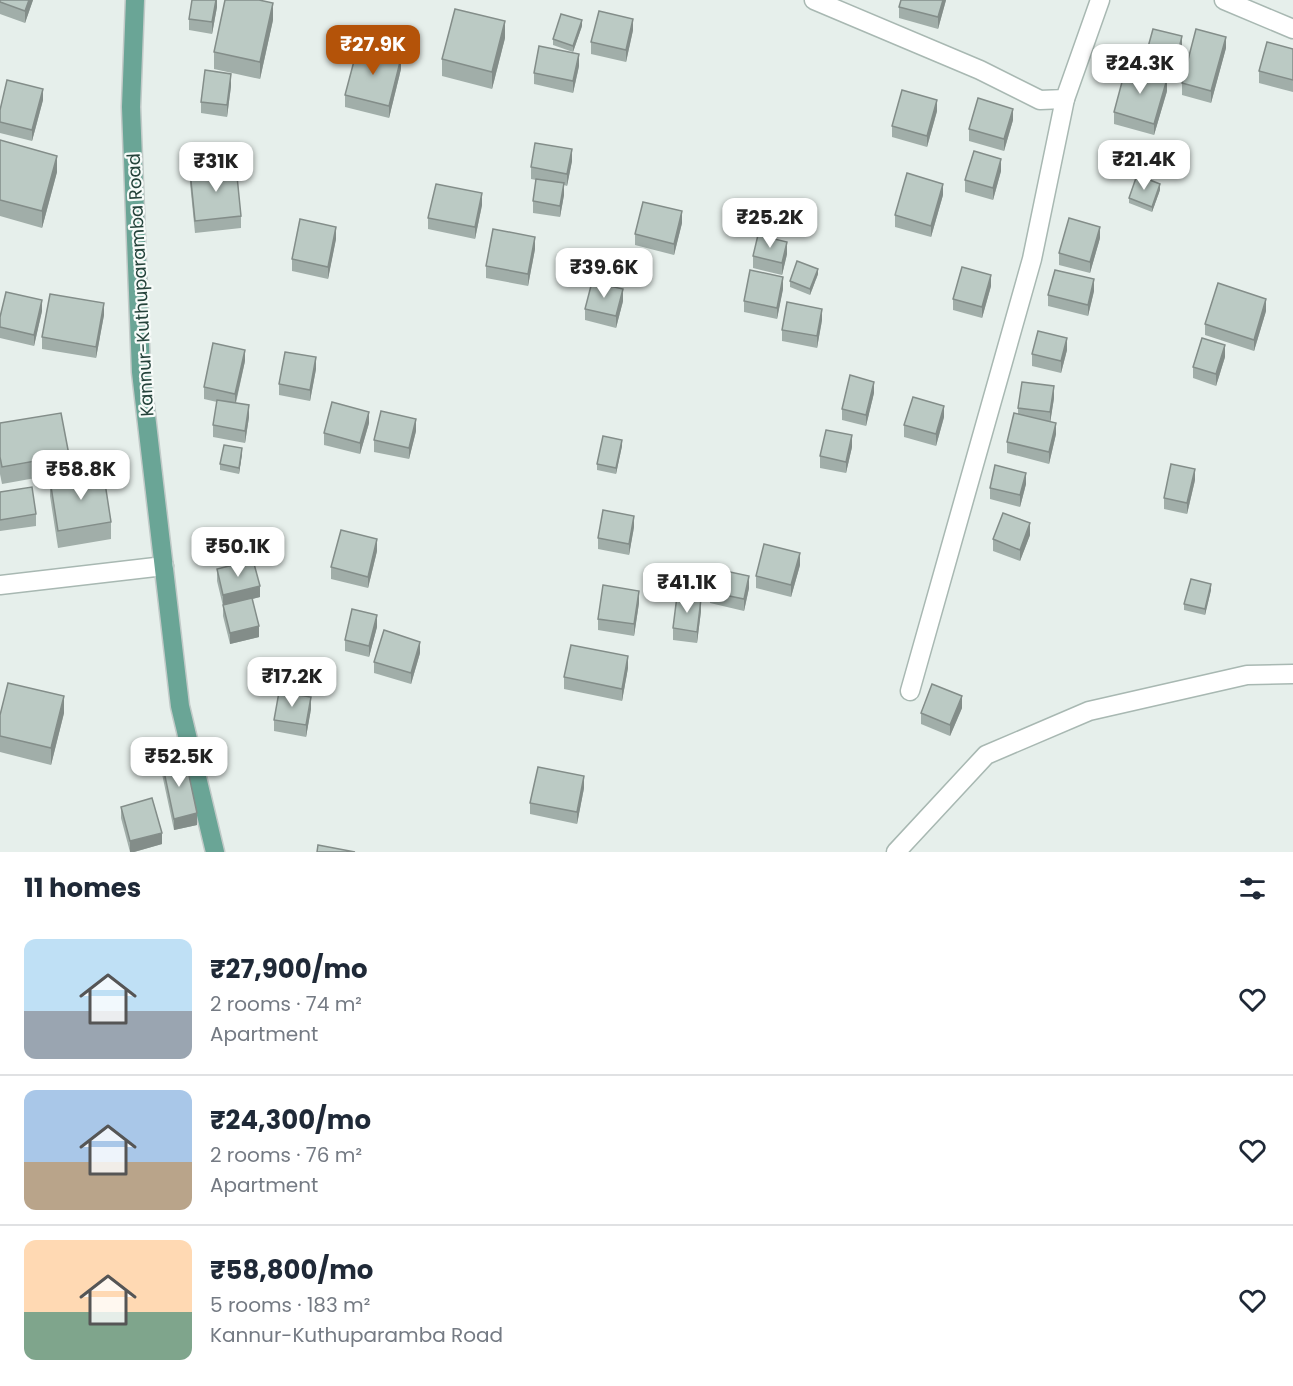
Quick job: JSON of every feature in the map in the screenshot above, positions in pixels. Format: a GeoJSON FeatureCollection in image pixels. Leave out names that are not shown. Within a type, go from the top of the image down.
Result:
{"type":"FeatureCollection","features":[{"type":"Feature","properties":{"kind":"main road","name":"Kannur-Kuthuparamba Road"},"geometry":{"type":"LineString","coordinates":[[135,0],[131,107],[141,372],[180,706],[215,852]]}},
{"type":"Feature","properties":{"kind":"street"},"geometry":{"type":"LineString","coordinates":[[814,0],[980,70],[1040,100],[1065,99]]}},
{"type":"Feature","properties":{"kind":"street"},"geometry":{"type":"LineString","coordinates":[[910,691],[1032,259],[1065,99],[1100,0]]}},
{"type":"Feature","properties":{"kind":"street"},"geometry":{"type":"LineString","coordinates":[[1224,0],[1293,29]]}},
{"type":"Feature","properties":{"kind":"street"},"geometry":{"type":"LineString","coordinates":[[0,585],[164,566]]}},
{"type":"Feature","properties":{"kind":"street"},"geometry":{"type":"LineString","coordinates":[[896,852],[986,754],[1089,711],[1247,675],[1293,674]]}},
{"type":"Feature","properties":{"kind":"building"},"geometry":{"type":"Polygon","coordinates":[[[0,0],[29,0],[25,11],[0,2],[0,0]]]}},
{"type":"Feature","properties":{"kind":"building"},"geometry":{"type":"Polygon","coordinates":[[[192,0],[216,0],[212,22],[189,19],[192,0]]]}},
{"type":"Feature","properties":{"kind":"building"},"geometry":{"type":"Polygon","coordinates":[[[225,0],[259,0],[273,3],[260,62],[214,52],[225,0]]]}},
{"type":"Feature","properties":{"kind":"building"},"geometry":{"type":"Polygon","coordinates":[[[901,0],[943,0],[938,17],[899,7],[901,0]]]}},
{"type":"Feature","properties":{"kind":"building"},"geometry":{"type":"Polygon","coordinates":[[[455,9],[505,21],[492,72],[442,59],[455,9]]]}},
{"type":"Feature","properties":{"kind":"building"},"geometry":{"type":"Polygon","coordinates":[[[599,11],[633,19],[626,50],[591,42],[599,11]]]}},
{"type":"Feature","properties":{"kind":"building"},"geometry":{"type":"Polygon","coordinates":[[[561,14],[582,20],[573,46],[553,39],[561,14]]]}},
{"type":"Feature","properties":{"kind":"building"},"geometry":{"type":"Polygon","coordinates":[[[1153,29],[1182,36],[1175,65],[1145,58],[1153,29]]]}},
{"type":"Feature","properties":{"kind":"building"},"geometry":{"type":"Polygon","coordinates":[[[1196,29],[1226,37],[1211,91],[1182,83],[1196,29]]]}},
{"type":"Feature","properties":{"kind":"building"},"geometry":{"type":"Polygon","coordinates":[[[1267,42],[1293,49],[1293,80],[1259,71],[1267,42]]]}},
{"type":"Feature","properties":{"kind":"building"},"geometry":{"type":"Polygon","coordinates":[[[358,46],[401,58],[389,106],[345,95],[358,46]]]}},
{"type":"Feature","properties":{"kind":"building"},"geometry":{"type":"Polygon","coordinates":[[[539,46],[579,54],[573,81],[534,73],[539,46]]]}},
{"type":"Feature","properties":{"kind":"building"},"geometry":{"type":"Polygon","coordinates":[[[1126,67],[1167,79],[1154,124],[1114,112],[1126,67]]]}},
{"type":"Feature","properties":{"kind":"building"},"geometry":{"type":"Polygon","coordinates":[[[205,70],[231,74],[227,105],[201,102],[205,70]]]}},
{"type":"Feature","properties":{"kind":"building"},"geometry":{"type":"Polygon","coordinates":[[[7,80],[43,89],[32,130],[0,122],[0,110],[7,80]]]}},
{"type":"Feature","properties":{"kind":"building"},"geometry":{"type":"Polygon","coordinates":[[[902,90],[937,100],[927,136],[892,126],[902,90]]]}},
{"type":"Feature","properties":{"kind":"building"},"geometry":{"type":"Polygon","coordinates":[[[978,98],[1013,109],[1004,139],[969,129],[978,98]]]}},
{"type":"Feature","properties":{"kind":"building"},"geometry":{"type":"Polygon","coordinates":[[[0,140],[57,156],[42,211],[0,200],[0,140]]]}},
{"type":"Feature","properties":{"kind":"building"},"geometry":{"type":"Polygon","coordinates":[[[535,143],[572,149],[567,174],[531,167],[535,143]]]}},
{"type":"Feature","properties":{"kind":"building"},"geometry":{"type":"Polygon","coordinates":[[[974,151],[1001,159],[993,188],[965,180],[974,151]]]}},
{"type":"Feature","properties":{"kind":"building"},"geometry":{"type":"Polygon","coordinates":[[[236,166],[241,216],[195,221],[190,171],[236,166]]]}},
{"type":"Feature","properties":{"kind":"building"},"geometry":{"type":"Polygon","coordinates":[[[907,173],[943,184],[931,226],[895,215],[907,173]]]}},
{"type":"Feature","properties":{"kind":"building"},"geometry":{"type":"Polygon","coordinates":[[[1137,175],[1160,184],[1152,207],[1129,198],[1137,175]]]}},
{"type":"Feature","properties":{"kind":"building"},"geometry":{"type":"Polygon","coordinates":[[[536,179],[564,183],[560,206],[533,201],[536,179]]]}},
{"type":"Feature","properties":{"kind":"building"},"geometry":{"type":"Polygon","coordinates":[[[436,184],[482,193],[475,227],[428,218],[436,184]]]}},
{"type":"Feature","properties":{"kind":"building"},"geometry":{"type":"Polygon","coordinates":[[[643,202],[682,211],[674,244],[635,234],[643,202]]]}},
{"type":"Feature","properties":{"kind":"building"},"geometry":{"type":"Polygon","coordinates":[[[1069,218],[1100,227],[1090,262],[1059,253],[1069,218]]]}},
{"type":"Feature","properties":{"kind":"building"},"geometry":{"type":"Polygon","coordinates":[[[300,219],[336,227],[328,267],[292,259],[300,219]]]}},
{"type":"Feature","properties":{"kind":"building"},"geometry":{"type":"Polygon","coordinates":[[[493,229],[535,237],[528,274],[486,266],[493,229]]]}},
{"type":"Feature","properties":{"kind":"building"},"geometry":{"type":"Polygon","coordinates":[[[758,235],[787,242],[782,263],[753,256],[758,235]]]}},
{"type":"Feature","properties":{"kind":"building"},"geometry":{"type":"Polygon","coordinates":[[[797,261],[818,269],[810,289],[790,281],[797,261]]]}},
{"type":"Feature","properties":{"kind":"building"},"geometry":{"type":"Polygon","coordinates":[[[962,267],[991,275],[982,307],[953,299],[962,267]]]}},
{"type":"Feature","properties":{"kind":"building"},"geometry":{"type":"Polygon","coordinates":[[[750,270],[783,277],[777,308],[744,301],[750,270]]]}},
{"type":"Feature","properties":{"kind":"building"},"geometry":{"type":"Polygon","coordinates":[[[1055,270],[1094,279],[1088,305],[1048,295],[1055,270]]]}},
{"type":"Feature","properties":{"kind":"building"},"geometry":{"type":"Polygon","coordinates":[[[592,282],[623,289],[616,316],[585,309],[592,282]]]}},
{"type":"Feature","properties":{"kind":"building"},"geometry":{"type":"Polygon","coordinates":[[[1218,283],[1266,299],[1254,340],[1205,324],[1218,283]]]}},
{"type":"Feature","properties":{"kind":"building"},"geometry":{"type":"Polygon","coordinates":[[[6,292],[42,300],[34,335],[0,327],[6,292]]]}},
{"type":"Feature","properties":{"kind":"building"},"geometry":{"type":"Polygon","coordinates":[[[50,294],[104,303],[96,347],[42,337],[50,294]]]}},
{"type":"Feature","properties":{"kind":"building"},"geometry":{"type":"Polygon","coordinates":[[[787,302],[822,309],[817,336],[782,330],[787,302]]]}},
{"type":"Feature","properties":{"kind":"building"},"geometry":{"type":"Polygon","coordinates":[[[1038,331],[1067,338],[1061,361],[1032,354],[1038,331]]]}},
{"type":"Feature","properties":{"kind":"building"},"geometry":{"type":"Polygon","coordinates":[[[1202,338],[1225,345],[1216,374],[1193,367],[1202,338]]]}},
{"type":"Feature","properties":{"kind":"building"},"geometry":{"type":"Polygon","coordinates":[[[213,343],[245,350],[235,394],[204,387],[213,343]]]}},
{"type":"Feature","properties":{"kind":"building"},"geometry":{"type":"Polygon","coordinates":[[[285,352],[316,357],[310,390],[279,384],[285,352]]]}},
{"type":"Feature","properties":{"kind":"building"},"geometry":{"type":"Polygon","coordinates":[[[850,375],[874,382],[866,415],[842,409],[850,375]]]}},
{"type":"Feature","properties":{"kind":"building"},"geometry":{"type":"Polygon","coordinates":[[[1022,382],[1054,386],[1050,412],[1018,408],[1022,382]]]}},
{"type":"Feature","properties":{"kind":"building"},"geometry":{"type":"Polygon","coordinates":[[[913,397],[944,406],[936,434],[904,425],[913,397]]]}},
{"type":"Feature","properties":{"kind":"building"},"geometry":{"type":"Polygon","coordinates":[[[217,400],[249,405],[245,431],[213,425],[217,400]]]}},
{"type":"Feature","properties":{"kind":"building"},"geometry":{"type":"Polygon","coordinates":[[[332,402],[369,412],[360,443],[324,433],[332,402]]]}},
{"type":"Feature","properties":{"kind":"building"},"geometry":{"type":"Polygon","coordinates":[[[381,411],[416,419],[409,448],[374,440],[381,411]]]}},
{"type":"Feature","properties":{"kind":"building"},"geometry":{"type":"Polygon","coordinates":[[[61,413],[69,455],[2,467],[0,423],[61,413]]]}},
{"type":"Feature","properties":{"kind":"building"},"geometry":{"type":"Polygon","coordinates":[[[1014,413],[1056,423],[1049,452],[1007,442],[1014,413]]]}},
{"type":"Feature","properties":{"kind":"building"},"geometry":{"type":"Polygon","coordinates":[[[826,430],[852,435],[846,462],[820,456],[826,430]]]}},
{"type":"Feature","properties":{"kind":"building"},"geometry":{"type":"Polygon","coordinates":[[[603,436],[622,440],[616,468],[597,464],[603,436]]]}},
{"type":"Feature","properties":{"kind":"building"},"geometry":{"type":"Polygon","coordinates":[[[224,445],[242,448],[239,468],[220,464],[224,445]]]}},
{"type":"Feature","properties":{"kind":"building"},"geometry":{"type":"Polygon","coordinates":[[[1171,464],[1195,469],[1187,503],[1164,498],[1171,464]]]}},
{"type":"Feature","properties":{"kind":"building"},"geometry":{"type":"Polygon","coordinates":[[[995,465],[1026,473],[1020,495],[990,488],[995,465]]]}},
{"type":"Feature","properties":{"kind":"building"},"geometry":{"type":"Polygon","coordinates":[[[103,470],[111,522],[58,531],[50,480],[103,470]]]}},
{"type":"Feature","properties":{"kind":"building"},"geometry":{"type":"Polygon","coordinates":[[[32,487],[36,514],[0,520],[0,492],[32,487]]]}},
{"type":"Feature","properties":{"kind":"building"},"geometry":{"type":"Polygon","coordinates":[[[603,510],[634,516],[629,544],[598,538],[603,510]]]}},
{"type":"Feature","properties":{"kind":"building"},"geometry":{"type":"Polygon","coordinates":[[[1003,513],[1030,523],[1020,550],[993,539],[1003,513]]]}},
{"type":"Feature","properties":{"kind":"building"},"geometry":{"type":"Polygon","coordinates":[[[341,530],[377,539],[368,577],[331,567],[341,530]]]}},
{"type":"Feature","properties":{"kind":"building"},"geometry":{"type":"Polygon","coordinates":[[[764,544],[800,553],[791,585],[756,576],[764,544]]]}},
{"type":"Feature","properties":{"kind":"building"},"geometry":{"type":"Polygon","coordinates":[[[253,560],[260,586],[223,595],[217,569],[253,560]]]}},
{"type":"Feature","properties":{"kind":"building"},"geometry":{"type":"Polygon","coordinates":[[[716,569],[749,576],[744,599],[710,592],[716,569]]]}},
{"type":"Feature","properties":{"kind":"building"},"geometry":{"type":"Polygon","coordinates":[[[1191,579],[1211,584],[1205,609],[1184,604],[1191,579]]]}},
{"type":"Feature","properties":{"kind":"building"},"geometry":{"type":"Polygon","coordinates":[[[603,585],[639,591],[634,624],[598,619],[603,585]]]}},
{"type":"Feature","properties":{"kind":"building"},"geometry":{"type":"Polygon","coordinates":[[[677,596],[701,599],[697,632],[673,628],[677,596]]]}},
{"type":"Feature","properties":{"kind":"building"},"geometry":{"type":"Polygon","coordinates":[[[252,598],[259,626],[230,633],[223,605],[252,598]]]}},
{"type":"Feature","properties":{"kind":"building"},"geometry":{"type":"Polygon","coordinates":[[[352,609],[377,615],[369,646],[345,640],[352,609]]]}},
{"type":"Feature","properties":{"kind":"building"},"geometry":{"type":"Polygon","coordinates":[[[384,630],[420,642],[411,673],[374,662],[384,630]]]}},
{"type":"Feature","properties":{"kind":"building"},"geometry":{"type":"Polygon","coordinates":[[[571,645],[628,656],[622,689],[564,677],[571,645]]]}},
{"type":"Feature","properties":{"kind":"building"},"geometry":{"type":"Polygon","coordinates":[[[8,683],[64,696],[51,748],[0,736],[0,715],[8,683]]]}},
{"type":"Feature","properties":{"kind":"building"},"geometry":{"type":"Polygon","coordinates":[[[932,684],[962,696],[950,725],[921,713],[932,684]]]}},
{"type":"Feature","properties":{"kind":"building"},"geometry":{"type":"Polygon","coordinates":[[[279,692],[311,697],[306,725],[274,720],[279,692]]]}},
{"type":"Feature","properties":{"kind":"building"},"geometry":{"type":"Polygon","coordinates":[[[185,757],[197,813],[174,819],[162,762],[185,757]]]}},
{"type":"Feature","properties":{"kind":"building"},"geometry":{"type":"Polygon","coordinates":[[[538,767],[584,776],[577,812],[530,803],[538,767]]]}},
{"type":"Feature","properties":{"kind":"building"},"geometry":{"type":"Polygon","coordinates":[[[152,798],[162,833],[130,841],[121,807],[152,798]]]}},
{"type":"Feature","properties":{"kind":"building"},"geometry":{"type":"Polygon","coordinates":[[[318,845],[355,852],[317,852],[318,845]]]}}]}
